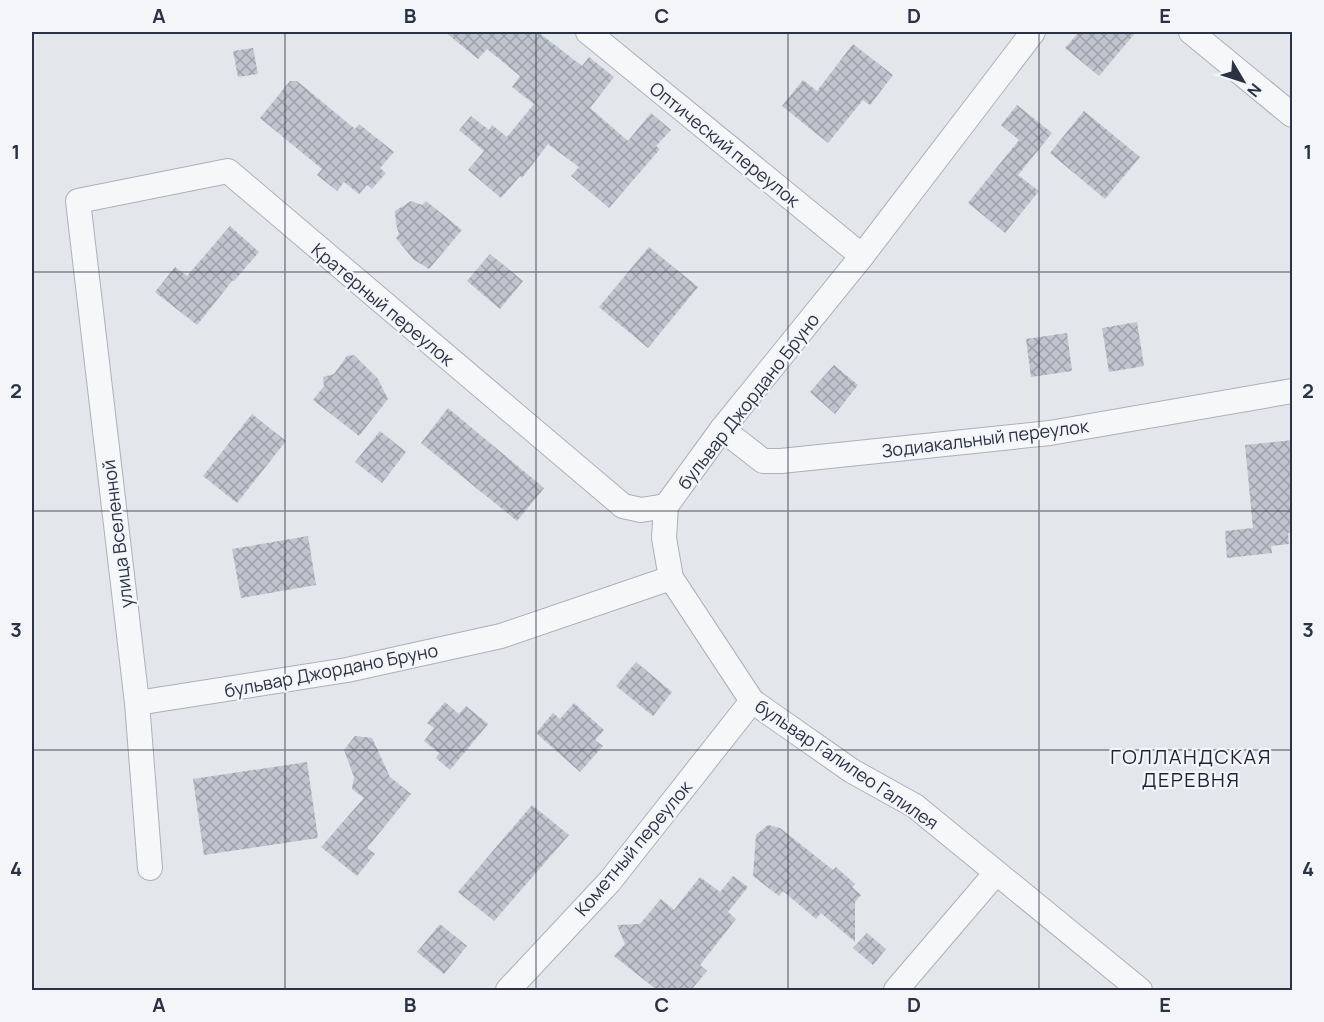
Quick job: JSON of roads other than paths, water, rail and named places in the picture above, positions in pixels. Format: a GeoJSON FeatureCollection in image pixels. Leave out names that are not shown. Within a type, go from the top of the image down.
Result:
{"type":"FeatureCollection","features":[{"type":"Feature","properties":{"kind":"street","name":"Оптический переулок"},"geometry":{"type":"LineString","coordinates":[[588,32],[862,256]]}},
{"type":"Feature","properties":{"kind":"street","name":"бульвар Джордано Бруно"},"geometry":{"type":"LineString","coordinates":[[137,704],[347,670],[501,636],[671,578],[664,537],[666,506],[722,429],[862,256],[1033,32]]}},
{"type":"Feature","properties":{"kind":"street"},"geometry":{"type":"LineString","coordinates":[[1191,32],[1293,115]]}},
{"type":"Feature","properties":{"kind":"street","name":"Кратерный переулок"},"geometry":{"type":"LineString","coordinates":[[78,201],[228,171],[623,506],[641,510],[666,506]]}},
{"type":"Feature","properties":{"kind":"street","name":"улица Вселенной"},"geometry":{"type":"LineString","coordinates":[[78,201],[137,704],[150,868]]}},
{"type":"Feature","properties":{"kind":"street","name":"Зодиакальный переулок"},"geometry":{"type":"LineString","coordinates":[[722,429],[762,460],[781,461],[1050,433],[1293,391]]}},
{"type":"Feature","properties":{"kind":"street","name":"бульвар Галилео Галилея"},"geometry":{"type":"LineString","coordinates":[[671,578],[752,701],[852,771],[915,806],[1140,990]]}},
{"type":"Feature","properties":{"kind":"street","name":"Кометный переулок"},"geometry":{"type":"LineString","coordinates":[[508,990],[610,881],[752,701]]}},
{"type":"Feature","properties":{"kind":"street"},"geometry":{"type":"LineString","coordinates":[[896,990],[996,873]]}},
{"type":"Feature","properties":{"kind":"district","name":"ГОЛЛАНДСКАЯ ДЕРЕВНЯ"},"geometry":{"type":"Point","coordinates":[1191,768]}}]}
